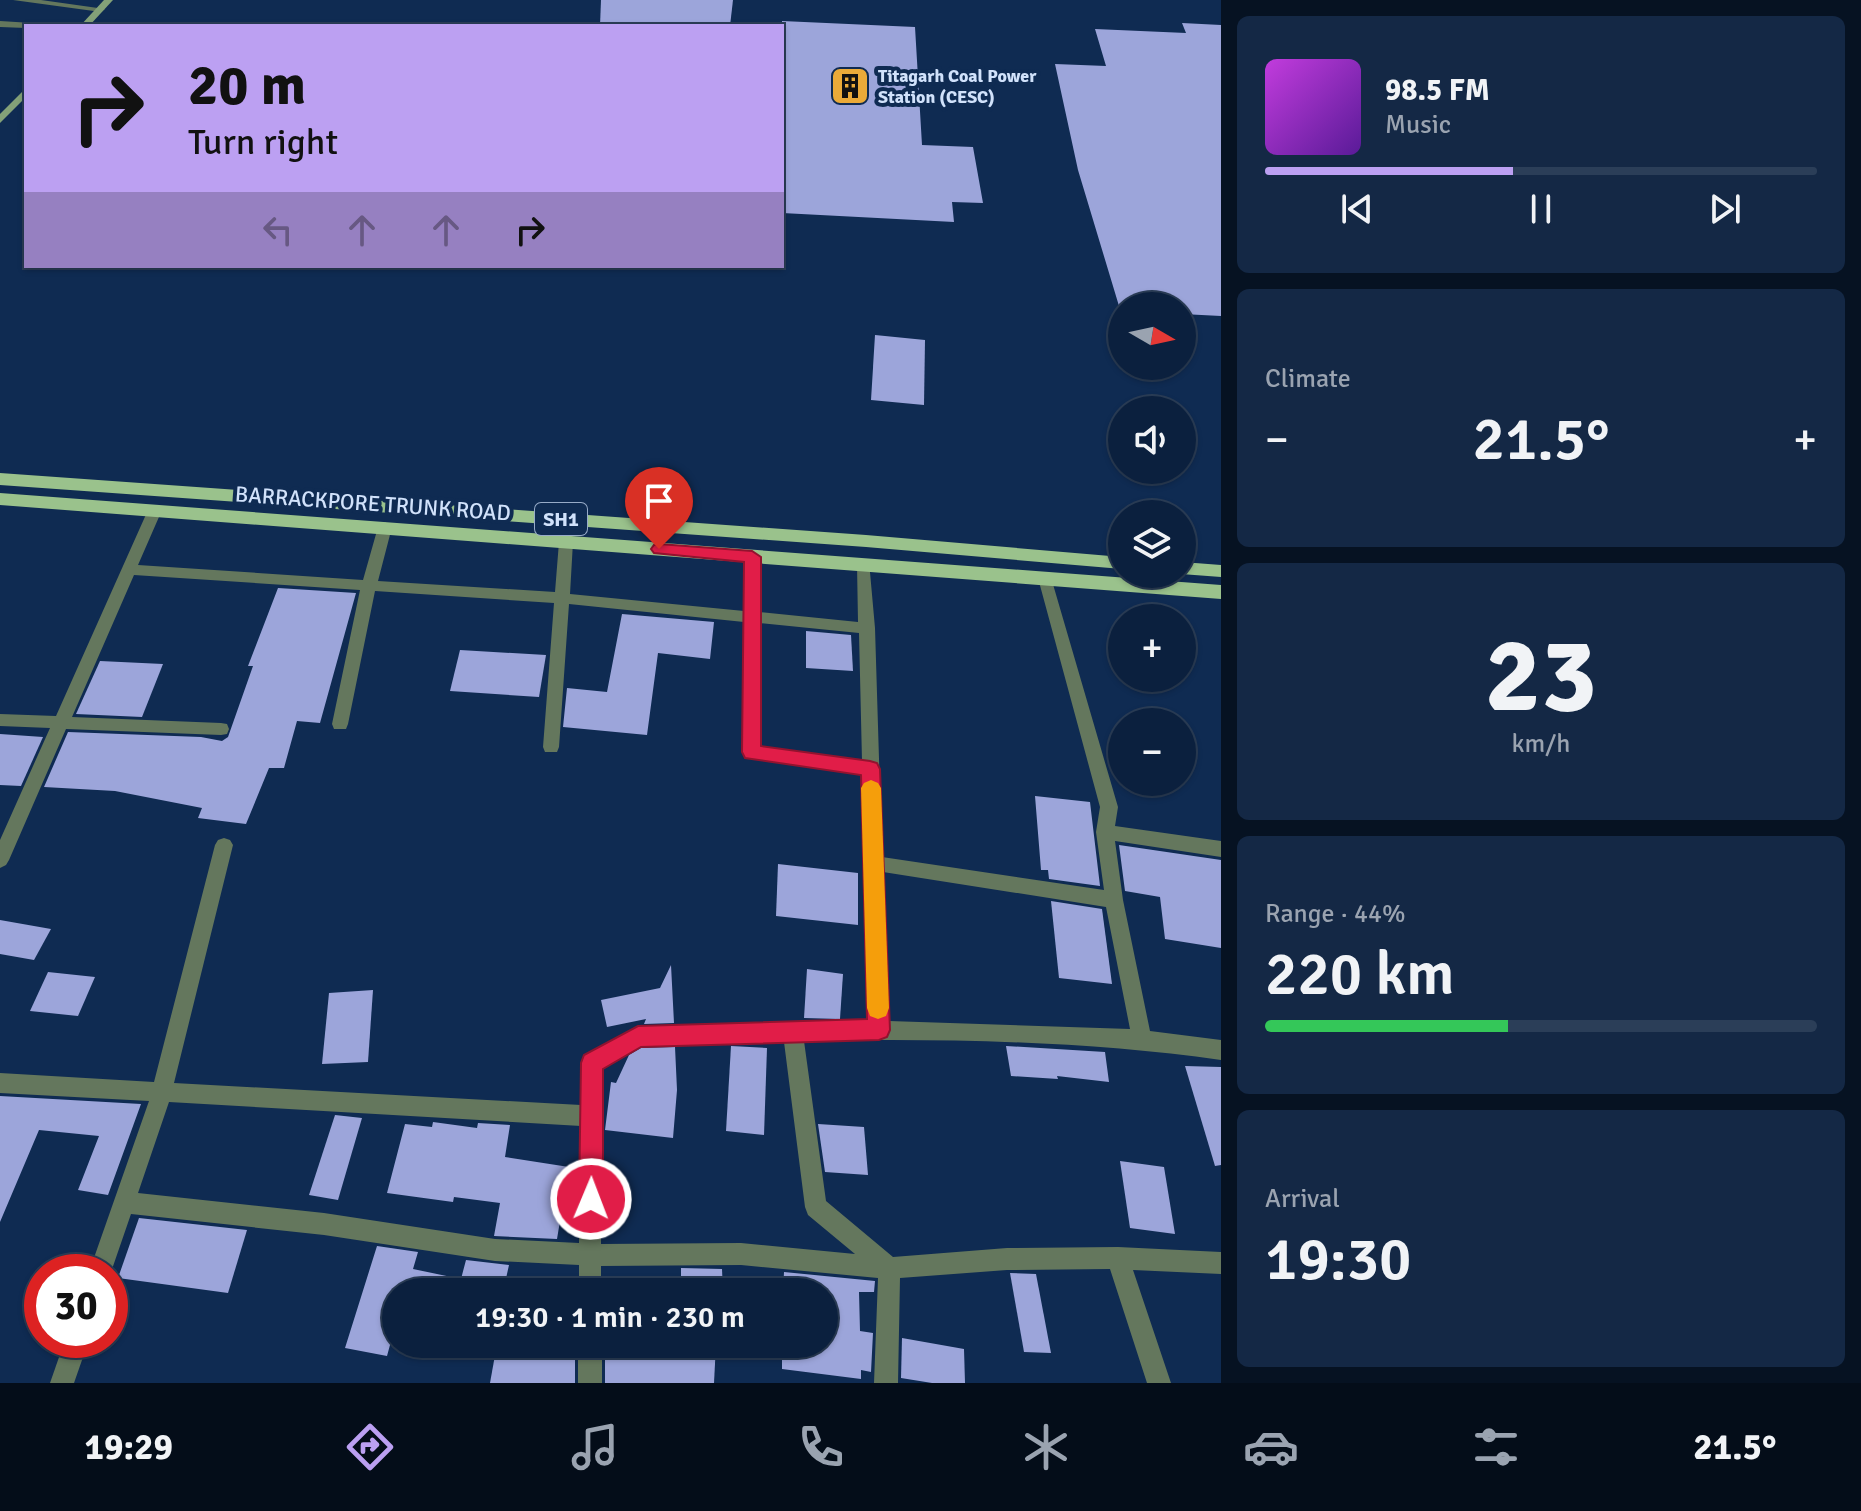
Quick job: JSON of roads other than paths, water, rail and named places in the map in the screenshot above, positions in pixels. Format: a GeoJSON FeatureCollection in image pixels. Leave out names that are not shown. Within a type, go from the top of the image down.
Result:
{"type":"FeatureCollection","features":[{"type":"Feature","properties":{"kind":"main road","name":"BARRACKPORE TRUNK ROAD"},"geometry":{"type":"LineString","coordinates":[[0,479],[850,540],[1108,562]]}},
{"type":"Feature","properties":{"kind":"main road","name":"BARRACKPORE TRUNK ROAD"},"geometry":{"type":"LineString","coordinates":[[0,499],[1221,592]]}},
{"type":"Feature","properties":{"kind":"main road"},"geometry":{"type":"LineString","coordinates":[[1196,569],[1221,571]]}},
{"type":"Feature","properties":{"kind":"street"},"geometry":{"type":"LineString","coordinates":[[17,0],[101,9]]}},
{"type":"Feature","properties":{"kind":"street"},"geometry":{"type":"LineString","coordinates":[[86,24],[109,0]]}},
{"type":"Feature","properties":{"kind":"street"},"geometry":{"type":"LineString","coordinates":[[0,24],[24,26]]}},
{"type":"Feature","properties":{"kind":"street"},"geometry":{"type":"LineString","coordinates":[[0,120],[24,93]]}},
{"type":"Feature","properties":{"kind":"street"},"geometry":{"type":"LineString","coordinates":[[0,860],[155,510]]}},
{"type":"Feature","properties":{"kind":"street"},"geometry":{"type":"LineString","coordinates":[[340,724],[369,584],[385,527]]}},
{"type":"Feature","properties":{"kind":"street"},"geometry":{"type":"LineString","coordinates":[[551,747],[566,542]]}},
{"type":"Feature","properties":{"kind":"street"},"geometry":{"type":"LineString","coordinates":[[752,557],[751,752],[870,769]]}},
{"type":"Feature","properties":{"kind":"street"},"geometry":{"type":"LineString","coordinates":[[864,565],[879,1030]]}},
{"type":"Feature","properties":{"kind":"street"},"geometry":{"type":"LineString","coordinates":[[129,569],[282,583],[369,584],[562,599],[867,628]]}},
{"type":"Feature","properties":{"kind":"street"},"geometry":{"type":"LineString","coordinates":[[1045,578],[1109,807],[1105,832],[1114,900],[1142,1039]]}},
{"type":"Feature","properties":{"kind":"street"},"geometry":{"type":"LineString","coordinates":[[0,720],[221,729]]}},
{"type":"Feature","properties":{"kind":"street"},"geometry":{"type":"LineString","coordinates":[[1105,832],[1221,849]]}},
{"type":"Feature","properties":{"kind":"street"},"geometry":{"type":"LineString","coordinates":[[106,1254],[162,1092],[224,845]]}},
{"type":"Feature","properties":{"kind":"street"},"geometry":{"type":"LineString","coordinates":[[874,863],[1114,900]]}},
{"type":"Feature","properties":{"kind":"street"},"geometry":{"type":"LineString","coordinates":[[590,1278],[592,1063],[638,1036],[879,1030],[1142,1039],[1221,1050]]}},
{"type":"Feature","properties":{"kind":"street"},"geometry":{"type":"LineString","coordinates":[[793,1032],[816,1207],[889,1268]]}},
{"type":"Feature","properties":{"kind":"street"},"geometry":{"type":"LineString","coordinates":[[0,1083],[592,1116]]}},
{"type":"Feature","properties":{"kind":"street"},"geometry":{"type":"LineString","coordinates":[[124,1202],[324,1224],[495,1250],[591,1255],[741,1254],[889,1268],[1007,1259],[1118,1258],[1221,1263]]}},
{"type":"Feature","properties":{"kind":"street"},"geometry":{"type":"LineString","coordinates":[[1118,1258],[1159,1383]]}},
{"type":"Feature","properties":{"kind":"street"},"geometry":{"type":"LineString","coordinates":[[886,1383],[889,1268]]}},
{"type":"Feature","properties":{"kind":"street"},"geometry":{"type":"LineString","coordinates":[[62,1383],[71,1358]]}},
{"type":"Feature","properties":{"kind":"street"},"geometry":{"type":"LineString","coordinates":[[590,1358],[590,1383]]}},
{"type":"Feature","properties":{"kind":"place","name":"Titagarh Coal Power Station (CESC)"},"geometry":{"type":"Point","coordinates":[850,86]}}]}
